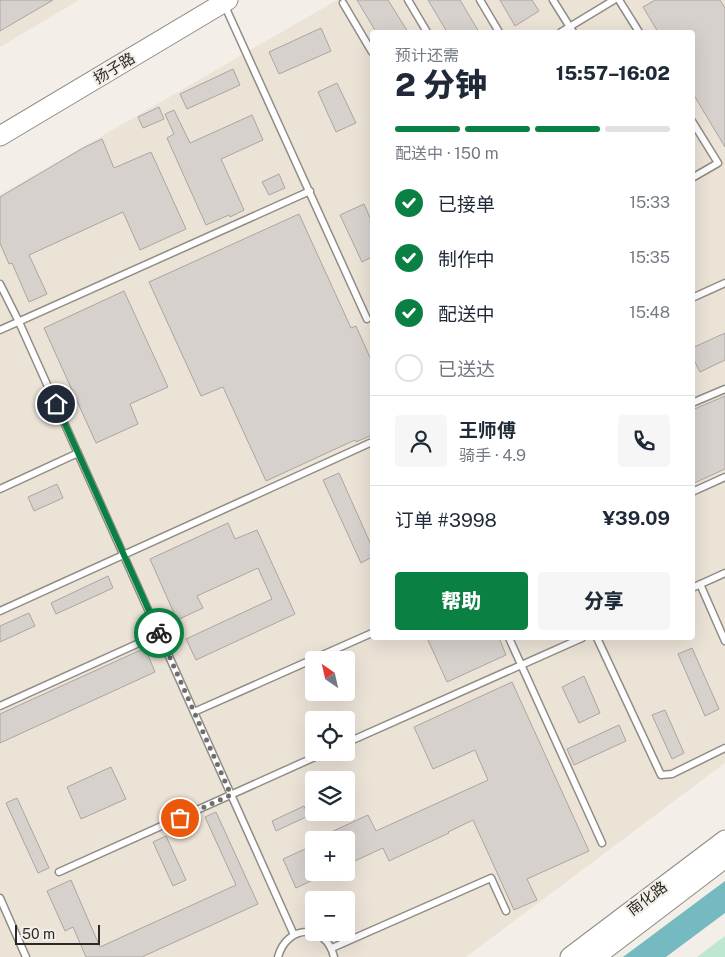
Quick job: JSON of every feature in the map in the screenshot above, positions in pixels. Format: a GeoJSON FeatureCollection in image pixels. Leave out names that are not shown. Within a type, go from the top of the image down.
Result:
{"type":"FeatureCollection","features":[{"type":"Feature","properties":{"kind":"main road","name":"扬子路"},"geometry":{"type":"LineString","coordinates":[[0,136],[226,1]]}},
{"type":"Feature","properties":{"kind":"main road","name":"南化路"},"geometry":{"type":"LineString","coordinates":[[570,957],[725,840]]}},
{"type":"Feature","properties":{"kind":"main road","name":"南化路"},"geometry":{"type":"LineString","coordinates":[[595,957],[725,858]]}},
{"type":"Feature","properties":{"kind":"lane"},"geometry":{"type":"LineString","coordinates":[[408,0],[426,30]]}},
{"type":"Feature","properties":{"kind":"lane"},"geometry":{"type":"LineString","coordinates":[[480,0],[498,30]]}},
{"type":"Feature","properties":{"kind":"lane"},"geometry":{"type":"LineString","coordinates":[[553,0],[571,30],[614,0]]}},
{"type":"Feature","properties":{"kind":"lane"},"geometry":{"type":"LineString","coordinates":[[619,0],[638,30]]}},
{"type":"Feature","properties":{"kind":"lane"},"geometry":{"type":"LineString","coordinates":[[226,1],[367,319]]}},
{"type":"Feature","properties":{"kind":"lane"},"geometry":{"type":"LineString","coordinates":[[343,3],[370,49]]}},
{"type":"Feature","properties":{"kind":"lane"},"geometry":{"type":"LineString","coordinates":[[695,126],[718,163],[695,176]]}},
{"type":"Feature","properties":{"kind":"lane"},"geometry":{"type":"LineString","coordinates":[[0,330],[310,191]]}},
{"type":"Feature","properties":{"kind":"lane"},"geometry":{"type":"LineString","coordinates":[[695,297],[725,283]]}},
{"type":"Feature","properties":{"kind":"lane"},"geometry":{"type":"LineString","coordinates":[[0,284],[19,322],[294,934]]}},
{"type":"Feature","properties":{"kind":"lane"},"geometry":{"type":"LineString","coordinates":[[695,402],[725,389]]}},
{"type":"Feature","properties":{"kind":"lane"},"geometry":{"type":"LineString","coordinates":[[0,611],[370,443]]}},
{"type":"Feature","properties":{"kind":"lane"},"geometry":{"type":"LineString","coordinates":[[0,488],[78,453]]}},
{"type":"Feature","properties":{"kind":"lane"},"geometry":{"type":"LineString","coordinates":[[695,491],[725,477]]}},
{"type":"Feature","properties":{"kind":"lane"},"geometry":{"type":"LineString","coordinates":[[695,586],[725,573]]}},
{"type":"Feature","properties":{"kind":"lane"},"geometry":{"type":"LineString","coordinates":[[700,584],[725,641]]}},
{"type":"Feature","properties":{"kind":"lane"},"geometry":{"type":"LineString","coordinates":[[0,706],[159,634]]}},
{"type":"Feature","properties":{"kind":"lane"},"geometry":{"type":"LineString","coordinates":[[194,712],[370,634]]}},
{"type":"Feature","properties":{"kind":"lane"},"geometry":{"type":"LineString","coordinates":[[510,640],[602,843]]}},
{"type":"Feature","properties":{"kind":"lane"},"geometry":{"type":"LineString","coordinates":[[355,739],[577,640]]}},
{"type":"Feature","properties":{"kind":"lane"},"geometry":{"type":"LineString","coordinates":[[599,640],[661,775],[672,774],[725,748]]}},
{"type":"Feature","properties":{"kind":"lane"},"geometry":{"type":"LineString","coordinates":[[59,872],[306,761]]}},
{"type":"Feature","properties":{"kind":"lane"},"geometry":{"type":"LineString","coordinates":[[332,948],[491,878],[506,911]]}},
{"type":"Feature","properties":{"kind":"lane"},"geometry":{"type":"LineString","coordinates":[[0,898],[26,957]]}},
{"type":"Feature","properties":{"kind":"lane"},"geometry":{"type":"LineString","coordinates":[[278,957],[286,940],[294,934],[303,932],[320,935],[332,948],[334,957]]}},
{"type":"Feature","properties":{"kind":"shaded area"},"geometry":{"type":"Polygon","coordinates":[[[0,0],[79,0],[0,47],[0,0]]]}},
{"type":"Feature","properties":{"kind":"shaded area"},"geometry":{"type":"Polygon","coordinates":[[[337,0],[725,0],[725,763],[466,957],[0,957],[0,195],[337,0]]]}},
{"type":"Feature","properties":{"kind":"green space"},"geometry":{"type":"Polygon","coordinates":[[[725,936],[725,957],[697,957],[725,936]]]}},
{"type":"Feature","properties":{"kind":"water"},"geometry":{"type":"Polygon","coordinates":[[[725,881],[725,913],[666,957],[623,957],[725,881]]]}},
{"type":"Feature","properties":{"kind":"building"},"geometry":{"type":"Polygon","coordinates":[[[0,0],[53,0],[0,31],[0,0]]]}},
{"type":"Feature","properties":{"kind":"building"},"geometry":{"type":"Polygon","coordinates":[[[357,0],[388,0],[407,30],[375,30],[357,0]]]}},
{"type":"Feature","properties":{"kind":"building"},"geometry":{"type":"Polygon","coordinates":[[[428,0],[460,0],[478,30],[446,30],[428,0]]]}},
{"type":"Feature","properties":{"kind":"building"},"geometry":{"type":"Polygon","coordinates":[[[500,0],[532,0],[539,11],[515,26],[500,0]]]}},
{"type":"Feature","properties":{"kind":"building"},"geometry":{"type":"Polygon","coordinates":[[[655,0],[720,0],[725,8],[725,147],[695,97],[695,30],[657,30],[643,7],[655,0]]]}},
{"type":"Feature","properties":{"kind":"building"},"geometry":{"type":"Polygon","coordinates":[[[321,28],[331,51],[279,74],[269,52],[321,28]]]}},
{"type":"Feature","properties":{"kind":"building"},"geometry":{"type":"Polygon","coordinates":[[[233,69],[240,85],[187,109],[180,94],[233,69]]]}},
{"type":"Feature","properties":{"kind":"building"},"geometry":{"type":"Polygon","coordinates":[[[337,83],[356,123],[336,132],[318,92],[337,83]]]}},
{"type":"Feature","properties":{"kind":"building"},"geometry":{"type":"Polygon","coordinates":[[[159,107],[164,119],[143,128],[138,117],[159,107]]]}},
{"type":"Feature","properties":{"kind":"building"},"geometry":{"type":"Polygon","coordinates":[[[174,110],[190,143],[252,115],[263,140],[221,159],[244,210],[206,225],[167,138],[174,134],[165,114],[174,110]]]}},
{"type":"Feature","properties":{"kind":"building"},"geometry":{"type":"Polygon","coordinates":[[[102,139],[114,168],[151,152],[186,229],[140,250],[123,212],[29,255],[47,294],[29,302],[12,263],[9,264],[0,243],[0,197],[83,148],[102,139]]]}},
{"type":"Feature","properties":{"kind":"building"},"geometry":{"type":"Polygon","coordinates":[[[279,174],[285,188],[269,195],[262,182],[279,174]]]}},
{"type":"Feature","properties":{"kind":"building"},"geometry":{"type":"Polygon","coordinates":[[[364,204],[370,218],[370,258],[362,262],[340,215],[364,204]]]}},
{"type":"Feature","properties":{"kind":"building"},"geometry":{"type":"Polygon","coordinates":[[[299,214],[351,328],[356,326],[370,358],[370,436],[356,442],[355,440],[266,481],[223,387],[201,396],[149,282],[299,214]]]}},
{"type":"Feature","properties":{"kind":"building"},"geometry":{"type":"Polygon","coordinates":[[[124,291],[168,387],[130,404],[138,424],[96,443],[44,328],[124,291]]]}},
{"type":"Feature","properties":{"kind":"building"},"geometry":{"type":"Polygon","coordinates":[[[725,333],[725,360],[700,372],[695,362],[695,347],[725,333]]]}},
{"type":"Feature","properties":{"kind":"building"},"geometry":{"type":"Polygon","coordinates":[[[725,396],[725,469],[695,483],[695,409],[725,396]]]}},
{"type":"Feature","properties":{"kind":"building"},"geometry":{"type":"Polygon","coordinates":[[[339,473],[370,543],[370,558],[361,563],[323,480],[339,473]]]}},
{"type":"Feature","properties":{"kind":"building"},"geometry":{"type":"Polygon","coordinates":[[[57,484],[63,498],[34,511],[28,497],[57,484]]]}},
{"type":"Feature","properties":{"kind":"building"},"geometry":{"type":"Polygon","coordinates":[[[228,523],[235,539],[257,530],[295,614],[196,660],[186,639],[272,599],[258,568],[197,596],[203,608],[177,620],[150,559],[228,523]]]}},
{"type":"Feature","properties":{"kind":"building"},"geometry":{"type":"Polygon","coordinates":[[[108,576],[113,588],[56,614],[51,603],[108,576]]]}},
{"type":"Feature","properties":{"kind":"building"},"geometry":{"type":"Polygon","coordinates":[[[29,613],[35,626],[0,642],[0,626],[29,613]]]}},
{"type":"Feature","properties":{"kind":"building"},"geometry":{"type":"Polygon","coordinates":[[[428,640],[500,640],[506,655],[447,682],[428,640]]]}},
{"type":"Feature","properties":{"kind":"building"},"geometry":{"type":"Polygon","coordinates":[[[145,648],[155,672],[0,743],[0,714],[145,648]]]}},
{"type":"Feature","properties":{"kind":"building"},"geometry":{"type":"Polygon","coordinates":[[[692,648],[719,709],[705,716],[678,654],[692,648]]]}},
{"type":"Feature","properties":{"kind":"building"},"geometry":{"type":"Polygon","coordinates":[[[584,676],[600,713],[579,723],[562,687],[584,676]]]}},
{"type":"Feature","properties":{"kind":"building"},"geometry":{"type":"Polygon","coordinates":[[[512,682],[589,851],[527,879],[537,900],[514,910],[473,820],[389,861],[383,848],[355,861],[355,831],[333,831],[368,815],[376,831],[488,780],[475,750],[433,769],[414,727],[512,682]]]}},
{"type":"Feature","properties":{"kind":"building"},"geometry":{"type":"Polygon","coordinates":[[[665,710],[684,753],[672,759],[652,715],[665,710]]]}},
{"type":"Feature","properties":{"kind":"building"},"geometry":{"type":"Polygon","coordinates":[[[619,725],[626,741],[574,765],[567,749],[619,725]]]}},
{"type":"Feature","properties":{"kind":"building"},"geometry":{"type":"Polygon","coordinates":[[[111,767],[126,799],[81,819],[67,787],[111,767]]]}},
{"type":"Feature","properties":{"kind":"building"},"geometry":{"type":"Polygon","coordinates":[[[17,798],[49,868],[38,873],[6,803],[17,798]]]}},
{"type":"Feature","properties":{"kind":"building"},"geometry":{"type":"Polygon","coordinates":[[[304,806],[305,817],[276,831],[272,821],[304,806]]]}},
{"type":"Feature","properties":{"kind":"building"},"geometry":{"type":"Polygon","coordinates":[[[216,812],[258,904],[142,957],[86,957],[73,927],[65,931],[47,891],[71,880],[100,947],[236,885],[205,817],[216,812]]]}},
{"type":"Feature","properties":{"kind":"building"},"geometry":{"type":"Polygon","coordinates":[[[166,836],[186,880],[173,886],[153,842],[166,836]]]}},
{"type":"Feature","properties":{"kind":"building"},"geometry":{"type":"Polygon","coordinates":[[[305,849],[305,881],[311,881],[296,888],[283,859],[305,849]]]}},
{"type":"Feature","properties":{"kind":"way so far"},"geometry":{"type":"LineString","coordinates":[[159,633],[231,795],[180,818]]}},
{"type":"Feature","properties":{"kind":"route"},"geometry":{"type":"LineString","coordinates":[[56,404],[159,633]]}}]}
